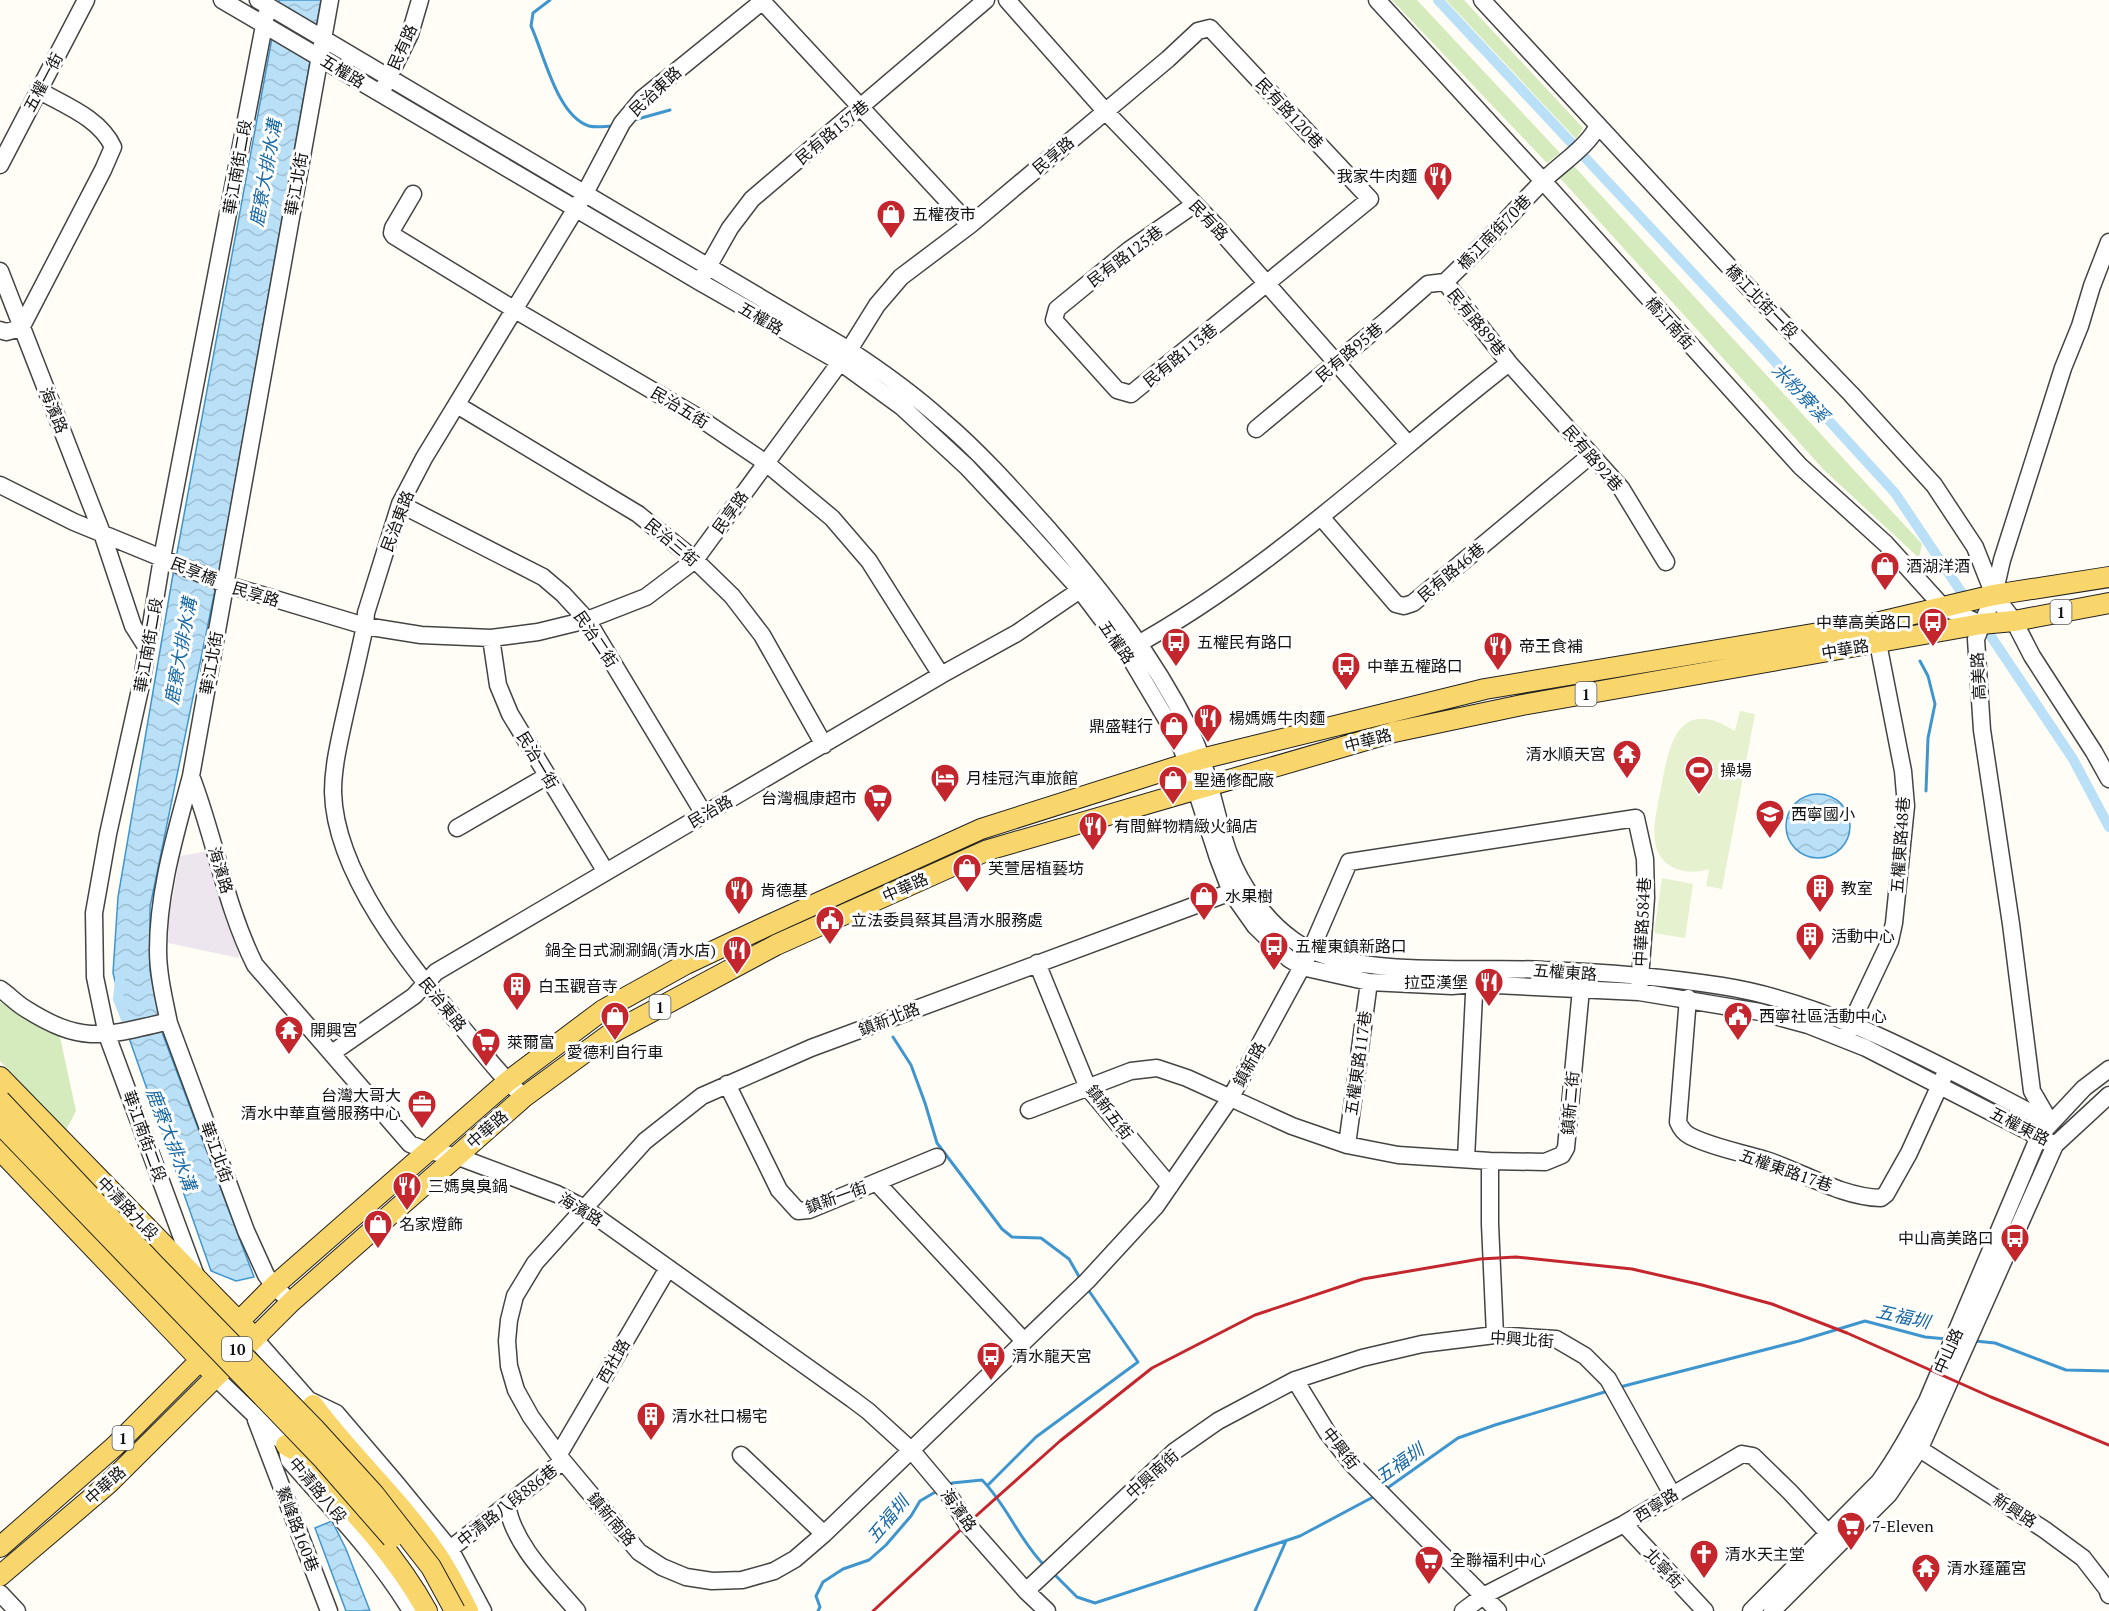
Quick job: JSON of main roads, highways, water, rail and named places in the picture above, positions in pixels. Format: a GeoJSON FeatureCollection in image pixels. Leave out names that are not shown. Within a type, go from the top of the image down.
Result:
{"type":"FeatureCollection","features":[{"type":"Feature","properties":{"kind":"main road","name":"中華路"},"geometry":{"type":"LineString","coordinates":[[0,1547],[115,1446],[274,1286],[507,1082],[603,1010],[696,959],[981,829],[1194,761],[1485,689],[1867,625],[1993,596],[2109,577]]}},
{"type":"Feature","properties":{"kind":"main road","name":"中華路"},"geometry":{"type":"LineString","coordinates":[[0,1576],[108,1484],[291,1302],[524,1097],[610,1034],[776,945],[988,850],[1394,732],[1503,709],[1878,644],[1979,631],[2014,621],[2109,603]]}},
{"type":"Feature","properties":{"kind":"main road","name":"中清路九段"},"geometry":{"type":"LineString","coordinates":[[0,1077],[255,1339]]}},
{"type":"Feature","properties":{"kind":"main road","name":"10"},"geometry":{"type":"LineString","coordinates":[[0,1100],[138,1247],[315,1429],[374,1494],[431,1567],[455,1611]]}},
{"type":"Feature","properties":{"kind":"main road","name":"10"},"geometry":{"type":"LineString","coordinates":[[0,1124],[321,1457],[414,1564],[441,1611]]}},
{"type":"Feature","properties":{"kind":"main road"},"geometry":{"type":"LineString","coordinates":[[0,1150],[216,1378]]}},
{"type":"Feature","properties":{"kind":"main road"},"geometry":{"type":"LineString","coordinates":[[312,1403],[439,1558],[468,1611]]}},
{"type":"Feature","properties":{"kind":"main road"},"geometry":{"type":"LineString","coordinates":[[285,1445],[298,1452],[381,1542],[419,1595],[427,1611]]}},
{"type":"Feature","properties":{"kind":"water"},"geometry":{"type":"Polygon","coordinates":[[[279,0],[321,0],[222,556],[150,907],[150,971],[163,1035],[254,1277],[236,1281],[211,1271],[129,1038],[113,973],[118,897],[172,580],[279,0]]]}},
{"type":"Feature","properties":{"kind":"water"},"geometry":{"type":"Polygon","coordinates":[[[1818,794],[1841,803],[1850,826],[1841,849],[1818,858],[1795,849],[1786,826],[1795,803],[1818,794]]]}},
{"type":"Feature","properties":{"kind":"water"},"geometry":{"type":"Polygon","coordinates":[[[332,1521],[346,1549],[370,1611],[346,1611],[315,1528],[332,1521]]]}},
{"type":"Feature","properties":{"kind":"waterway"},"geometry":{"type":"LineString","coordinates":[[550,0],[533,13],[531,26],[553,83],[568,110],[578,120],[592,127],[613,126]]}},
{"type":"Feature","properties":{"kind":"waterway","name":"米粉寮溪"},"geometry":{"type":"LineString","coordinates":[[1438,0],[1895,493],[2073,759],[2109,827]]}},
{"type":"Feature","properties":{"kind":"waterway"},"geometry":{"type":"LineString","coordinates":[[634,120],[670,110]]}},
{"type":"Feature","properties":{"kind":"waterway"},"geometry":{"type":"LineString","coordinates":[[1920,661],[1928,676],[1935,704],[1928,738],[1926,791]]}},
{"type":"Feature","properties":{"kind":"waterway","name":"鹿寮大排水溝"},"geometry":{"type":"LineString","coordinates":[[120,980],[118,999],[126,1019]]}},
{"type":"Feature","properties":{"kind":"waterway"},"geometry":{"type":"LineString","coordinates":[[893,1037],[911,1065],[937,1143],[1002,1229],[1012,1237],[1041,1238],[1069,1259],[1081,1280]]}},
{"type":"Feature","properties":{"kind":"waterway"},"geometry":{"type":"LineString","coordinates":[[988,1485],[1036,1437],[1138,1362],[1087,1288]]}},
{"type":"Feature","properties":{"kind":"waterway","name":"五福圳"},"geometry":{"type":"LineString","coordinates":[[1620,1387],[1799,1341],[1865,1321],[1925,1337],[1947,1339]]}},
{"type":"Feature","properties":{"kind":"waterway","name":"五福圳"},"geometry":{"type":"LineString","coordinates":[[1975,1341],[1995,1343],[2066,1370],[2109,1371]]}},
{"type":"Feature","properties":{"kind":"waterway","name":"五福圳"},"geometry":{"type":"LineString","coordinates":[[1386,1489],[1458,1438],[1608,1391]]}},
{"type":"Feature","properties":{"kind":"waterway","name":"五福圳"},"geometry":{"type":"LineString","coordinates":[[948,1485],[982,1480],[999,1500],[1027,1545],[1044,1565]]}},
{"type":"Feature","properties":{"kind":"waterway","name":"五福圳"},"geometry":{"type":"LineString","coordinates":[[818,1611],[820,1607],[816,1596],[823,1582],[843,1569],[869,1560],[886,1545],[911,1516],[920,1501],[937,1491]]}},
{"type":"Feature","properties":{"kind":"waterway","name":"五福圳"},"geometry":{"type":"LineString","coordinates":[[1053,1573],[1077,1597],[1095,1603],[1300,1536],[1375,1496]]}},
{"type":"Feature","properties":{"kind":"waterway"},"geometry":{"type":"LineString","coordinates":[[1255,1611],[1286,1541]]}},
{"type":"Feature","properties":{"kind":"railway"},"geometry":{"type":"LineString","coordinates":[[873,1611],[1060,1441],[1152,1368],[1255,1315],[1363,1279],[1480,1259],[1516,1257],[1632,1269],[1772,1304],[1847,1333],[1991,1397],[2109,1445]]}},
{"type":"Feature","properties":{"kind":"place","name":"我家牛肉麵"},"geometry":{"type":"Point","coordinates":[1438,202]}},
{"type":"Feature","properties":{"kind":"place","name":"五權夜市"},"geometry":{"type":"Point","coordinates":[891,240]}},
{"type":"Feature","properties":{"kind":"place","name":"酒湖洋酒"},"geometry":{"type":"Point","coordinates":[1885,592]}},
{"type":"Feature","properties":{"kind":"place","name":"中華高美路口"},"geometry":{"type":"Point","coordinates":[1933,648]}},
{"type":"Feature","properties":{"kind":"place","name":"五權民有路口"},"geometry":{"type":"Point","coordinates":[1176,668]}},
{"type":"Feature","properties":{"kind":"place","name":"帝王食補"},"geometry":{"type":"Point","coordinates":[1498,672]}},
{"type":"Feature","properties":{"kind":"place","name":"中華五權路口"},"geometry":{"type":"Point","coordinates":[1346,692]}},
{"type":"Feature","properties":{"kind":"place","name":"楊媽媽牛肉麵"},"geometry":{"type":"Point","coordinates":[1208,744]}},
{"type":"Feature","properties":{"kind":"place","name":"鼎盛鞋行"},"geometry":{"type":"Point","coordinates":[1174,752]}},
{"type":"Feature","properties":{"kind":"place","name":"清水順天宮"},"geometry":{"type":"Point","coordinates":[1627,780]}},
{"type":"Feature","properties":{"kind":"place","name":"操場"},"geometry":{"type":"Point","coordinates":[1699,796]}},
{"type":"Feature","properties":{"kind":"place","name":"月桂冠汽車旅館"},"geometry":{"type":"Point","coordinates":[945,804]}},
{"type":"Feature","properties":{"kind":"place","name":"聖通修配廠"},"geometry":{"type":"Point","coordinates":[1173,806]}},
{"type":"Feature","properties":{"kind":"place","name":"台灣楓康超市"},"geometry":{"type":"Point","coordinates":[878,824]}},
{"type":"Feature","properties":{"kind":"place","name":"西寧國小"},"geometry":{"type":"Point","coordinates":[1770,840]}},
{"type":"Feature","properties":{"kind":"place","name":"有間鮮物精緻火鍋店"},"geometry":{"type":"Point","coordinates":[1093,852]}},
{"type":"Feature","properties":{"kind":"place","name":"芙萱居植藝坊"},"geometry":{"type":"Point","coordinates":[967,894]}},
{"type":"Feature","properties":{"kind":"place","name":"教室"},"geometry":{"type":"Point","coordinates":[1820,914]}},
{"type":"Feature","properties":{"kind":"place","name":"肯德基"},"geometry":{"type":"Point","coordinates":[739,916]}},
{"type":"Feature","properties":{"kind":"place","name":"水果樹"},"geometry":{"type":"Point","coordinates":[1204,922]}},
{"type":"Feature","properties":{"kind":"place","name":"立法委員蔡其昌清水服務處"},"geometry":{"type":"Point","coordinates":[830,946]}},
{"type":"Feature","properties":{"kind":"place","name":"活動中心"},"geometry":{"type":"Point","coordinates":[1810,962]}},
{"type":"Feature","properties":{"kind":"place","name":"五權東鎮新路口"},"geometry":{"type":"Point","coordinates":[1274,972]}},
{"type":"Feature","properties":{"kind":"place","name":"鍋全日式涮涮鍋(清水店)"},"geometry":{"type":"Point","coordinates":[737,976]}},
{"type":"Feature","properties":{"kind":"place","name":"拉亞漢堡"},"geometry":{"type":"Point","coordinates":[1489,1008]}},
{"type":"Feature","properties":{"kind":"place","name":"白玉觀音寺"},"geometry":{"type":"Point","coordinates":[517,1012]}},
{"type":"Feature","properties":{"kind":"place","name":"愛德利自行車"},"geometry":{"type":"Point","coordinates":[615,1042]}},
{"type":"Feature","properties":{"kind":"place","name":"西寧社區活動中心"},"geometry":{"type":"Point","coordinates":[1738,1042]}},
{"type":"Feature","properties":{"kind":"place","name":"開興宮"},"geometry":{"type":"Point","coordinates":[289,1056]}},
{"type":"Feature","properties":{"kind":"place","name":"萊爾富"},"geometry":{"type":"Point","coordinates":[486,1068]}},
{"type":"Feature","properties":{"kind":"place","name":"台灣大哥大 清水中華直營服務中心"},"geometry":{"type":"Point","coordinates":[422,1130]}},
{"type":"Feature","properties":{"kind":"place","name":"三媽臭臭鍋"},"geometry":{"type":"Point","coordinates":[407,1212]}},
{"type":"Feature","properties":{"kind":"place","name":"名家燈飾"},"geometry":{"type":"Point","coordinates":[378,1250]}},
{"type":"Feature","properties":{"kind":"place","name":"中山高美路口"},"geometry":{"type":"Point","coordinates":[2015,1264]}},
{"type":"Feature","properties":{"kind":"place","name":"清水龍天宮"},"geometry":{"type":"Point","coordinates":[991,1382]}},
{"type":"Feature","properties":{"kind":"place","name":"清水社口楊宅"},"geometry":{"type":"Point","coordinates":[651,1442]}},
{"type":"Feature","properties":{"kind":"place","name":"7-Eleven"},"geometry":{"type":"Point","coordinates":[1851,1552]}},
{"type":"Feature","properties":{"kind":"place","name":"清水天主堂"},"geometry":{"type":"Point","coordinates":[1704,1580]}},
{"type":"Feature","properties":{"kind":"place","name":"全聯福利中心"},"geometry":{"type":"Point","coordinates":[1429,1586]}},
{"type":"Feature","properties":{"kind":"place","name":"清水蓬麓宮"},"geometry":{"type":"Point","coordinates":[1926,1594]}}]}
